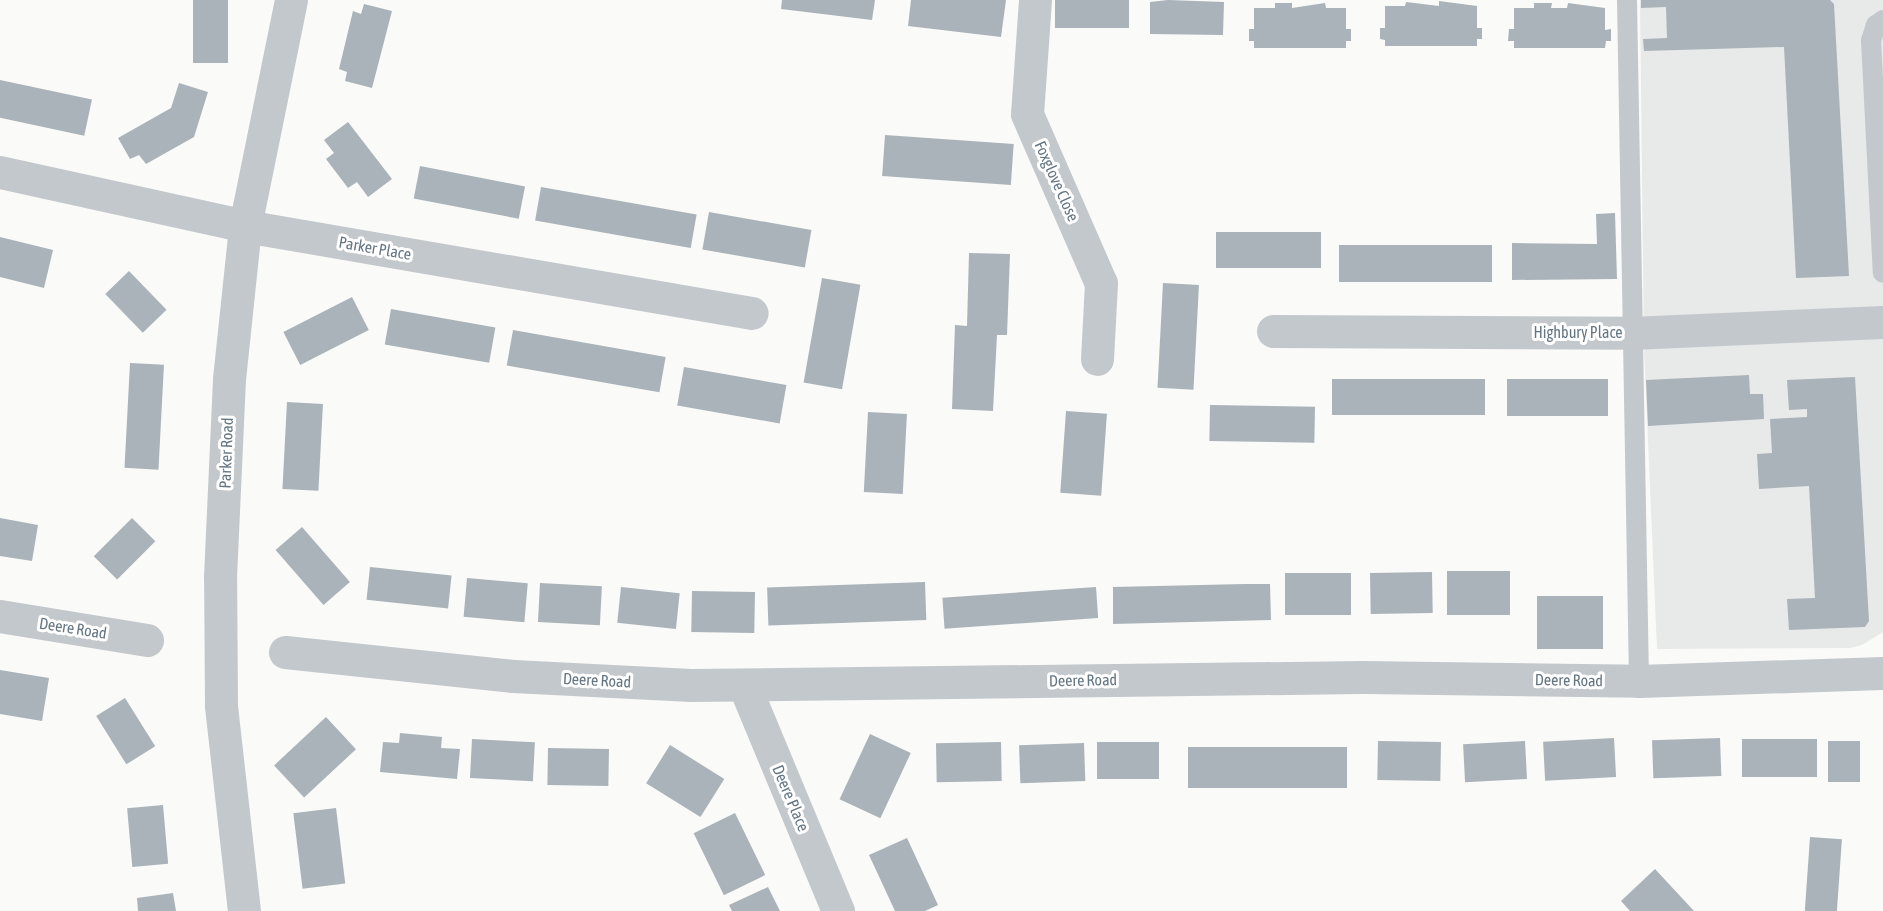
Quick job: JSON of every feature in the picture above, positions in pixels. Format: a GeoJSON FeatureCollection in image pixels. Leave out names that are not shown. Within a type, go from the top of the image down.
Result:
{"type":"FeatureCollection","features":[{"type":"Feature","properties":{"kind":"street","name":"Parker Road"},"geometry":{"type":"LineString","coordinates":[[244,911],[221,705],[220,577],[229,379],[245,225],[291,0]]}},
{"type":"Feature","properties":{"kind":"street","name":"Foxglove Close"},"geometry":{"type":"LineString","coordinates":[[1035,0],[1028,114],[1101,283],[1097,359]]}},
{"type":"Feature","properties":{"kind":"street","name":"Parker Place"},"geometry":{"type":"LineString","coordinates":[[0,172],[245,225],[752,313]]}},
{"type":"Feature","properties":{"kind":"street","name":"Highbury Place"},"geometry":{"type":"LineString","coordinates":[[1274,331],[1631,333],[1883,322]]}},
{"type":"Feature","properties":{"kind":"street","name":"Deere Road"},"geometry":{"type":"LineString","coordinates":[[0,616],[147,640]]}},
{"type":"Feature","properties":{"kind":"street","name":"Deere Road"},"geometry":{"type":"LineString","coordinates":[[285,652],[513,676],[744,685],[1363,677],[1640,681],[1883,673]]}},
{"type":"Feature","properties":{"kind":"street","name":"Deere Place"},"geometry":{"type":"LineString","coordinates":[[744,685],[838,911]]}},
{"type":"Feature","properties":{"kind":"lane"},"geometry":{"type":"LineString","coordinates":[[1627,0],[1631,333],[1640,681]]}},
{"type":"Feature","properties":{"kind":"lane"},"geometry":{"type":"LineString","coordinates":[[1883,21],[1875,25],[1871,55],[1883,273]]}},
{"type":"Feature","properties":{"kind":"shaded area"},"geometry":{"type":"Polygon","coordinates":[[[1640,0],[1883,0],[1883,632],[1862,645],[1850,648],[1657,649],[1644,348],[1640,0]]]}},
{"type":"Feature","properties":{"kind":"building"},"geometry":{"type":"Polygon","coordinates":[[[193,0],[228,0],[228,63],[193,63],[193,0]]]}},
{"type":"Feature","properties":{"kind":"building"},"geometry":{"type":"Polygon","coordinates":[[[782,0],[875,0],[872,20],[781,9],[782,0]]]}},
{"type":"Feature","properties":{"kind":"building"},"geometry":{"type":"Polygon","coordinates":[[[911,0],[1006,0],[1001,37],[908,26],[911,0]]]}},
{"type":"Feature","properties":{"kind":"building"},"geometry":{"type":"Polygon","coordinates":[[[1055,0],[1129,0],[1129,28],[1055,28],[1055,0]]]}},
{"type":"Feature","properties":{"kind":"building"},"geometry":{"type":"Polygon","coordinates":[[[1168,0],[1224,2],[1223,35],[1150,34],[1150,2],[1168,0]]]}},
{"type":"Feature","properties":{"kind":"building"},"geometry":{"type":"Polygon","coordinates":[[[1641,0],[1830,0],[1834,4],[1849,276],[1796,278],[1784,47],[1644,51],[1643,39],[1667,38],[1666,7],[1641,8],[1641,0]]]}},
{"type":"Feature","properties":{"kind":"building"},"geometry":{"type":"Polygon","coordinates":[[[1439,1],[1477,6],[1477,28],[1482,28],[1482,39],[1477,39],[1477,46],[1385,46],[1385,40],[1380,39],[1380,28],[1385,28],[1385,6],[1405,6],[1406,2],[1439,6],[1439,1]]]}},
{"type":"Feature","properties":{"kind":"building"},"geometry":{"type":"Polygon","coordinates":[[[1275,3],[1292,3],[1292,8],[1325,3],[1326,8],[1346,8],[1346,29],[1351,29],[1351,41],[1346,41],[1346,48],[1254,48],[1254,41],[1249,41],[1249,29],[1254,29],[1254,8],[1275,8],[1275,3]]]}},
{"type":"Feature","properties":{"kind":"building"},"geometry":{"type":"Polygon","coordinates":[[[1534,3],[1552,3],[1551,8],[1567,8],[1568,3],[1605,8],[1605,30],[1611,29],[1611,41],[1606,41],[1605,48],[1514,48],[1514,41],[1508,41],[1509,29],[1514,29],[1514,8],[1534,8],[1534,3]]]}},
{"type":"Feature","properties":{"kind":"building"},"geometry":{"type":"Polygon","coordinates":[[[364,4],[392,11],[372,88],[345,81],[347,72],[339,69],[353,11],[361,14],[364,4]]]}},
{"type":"Feature","properties":{"kind":"building"},"geometry":{"type":"Polygon","coordinates":[[[0,80],[92,100],[84,136],[0,118],[0,80]]]}},
{"type":"Feature","properties":{"kind":"building"},"geometry":{"type":"Polygon","coordinates":[[[179,83],[208,92],[194,137],[146,164],[139,155],[130,159],[118,138],[171,108],[179,83]]]}},
{"type":"Feature","properties":{"kind":"building"},"geometry":{"type":"Polygon","coordinates":[[[348,122],[392,179],[368,197],[357,182],[348,188],[326,159],[334,153],[324,140],[348,122]]]}},
{"type":"Feature","properties":{"kind":"building"},"geometry":{"type":"Polygon","coordinates":[[[885,135],[1014,144],[1011,185],[882,176],[885,135]]]}},
{"type":"Feature","properties":{"kind":"building"},"geometry":{"type":"Polygon","coordinates":[[[420,166],[525,186],[519,219],[414,198],[420,166]]]}},
{"type":"Feature","properties":{"kind":"building"},"geometry":{"type":"Polygon","coordinates":[[[541,187],[697,214],[691,248],[535,220],[541,187]]]}},
{"type":"Feature","properties":{"kind":"building"},"geometry":{"type":"Polygon","coordinates":[[[709,212],[811,230],[805,267],[702,249],[709,212]]]}},
{"type":"Feature","properties":{"kind":"building"},"geometry":{"type":"Polygon","coordinates":[[[1615,213],[1617,279],[1512,280],[1512,243],[1597,244],[1596,214],[1615,213]]]}},
{"type":"Feature","properties":{"kind":"building"},"geometry":{"type":"Polygon","coordinates":[[[1216,232],[1321,232],[1321,268],[1216,268],[1216,232]]]}},
{"type":"Feature","properties":{"kind":"building"},"geometry":{"type":"Polygon","coordinates":[[[0,237],[53,250],[44,288],[0,277],[0,237]]]}},
{"type":"Feature","properties":{"kind":"building"},"geometry":{"type":"Polygon","coordinates":[[[1339,245],[1492,245],[1492,282],[1339,282],[1339,245]]]}},
{"type":"Feature","properties":{"kind":"building"},"geometry":{"type":"Polygon","coordinates":[[[969,253],[1010,254],[1007,335],[997,335],[993,411],[952,409],[955,325],[967,326],[969,253]]]}},
{"type":"Feature","properties":{"kind":"building"},"geometry":{"type":"Polygon","coordinates":[[[129,271],[167,310],[143,333],[105,294],[129,271]]]}},
{"type":"Feature","properties":{"kind":"building"},"geometry":{"type":"Polygon","coordinates":[[[822,278],[860,285],[842,389],[804,382],[822,278]]]}},
{"type":"Feature","properties":{"kind":"building"},"geometry":{"type":"Polygon","coordinates":[[[1163,283],[1199,285],[1193,390],[1158,388],[1163,283]]]}},
{"type":"Feature","properties":{"kind":"building"},"geometry":{"type":"Polygon","coordinates":[[[352,297],[369,330],[300,365],[283,332],[352,297]]]}},
{"type":"Feature","properties":{"kind":"building"},"geometry":{"type":"Polygon","coordinates":[[[391,309],[495,327],[489,363],[385,344],[391,309]]]}},
{"type":"Feature","properties":{"kind":"building"},"geometry":{"type":"Polygon","coordinates":[[[513,330],[666,357],[659,392],[507,365],[513,330]]]}},
{"type":"Feature","properties":{"kind":"building"},"geometry":{"type":"Polygon","coordinates":[[[130,363],[164,365],[158,470],[125,468],[130,363]]]}},
{"type":"Feature","properties":{"kind":"building"},"geometry":{"type":"Polygon","coordinates":[[[684,367],[786,385],[780,423],[677,405],[684,367]]]}},
{"type":"Feature","properties":{"kind":"building"},"geometry":{"type":"Polygon","coordinates":[[[1749,375],[1750,394],[1763,394],[1764,419],[1648,426],[1646,380],[1749,375]]]}},
{"type":"Feature","properties":{"kind":"building"},"geometry":{"type":"Polygon","coordinates":[[[1855,377],[1869,621],[1865,627],[1789,630],[1787,599],[1815,598],[1809,486],[1759,489],[1757,454],[1772,453],[1770,419],[1807,417],[1807,409],[1789,410],[1787,380],[1855,377]]]}},
{"type":"Feature","properties":{"kind":"building"},"geometry":{"type":"Polygon","coordinates":[[[1332,379],[1485,379],[1485,415],[1332,415],[1332,379]]]}},
{"type":"Feature","properties":{"kind":"building"},"geometry":{"type":"Polygon","coordinates":[[[1507,379],[1608,379],[1608,416],[1507,416],[1507,379]]]}},
{"type":"Feature","properties":{"kind":"building"},"geometry":{"type":"Polygon","coordinates":[[[287,402],[323,404],[318,491],[282,489],[287,402]]]}},
{"type":"Feature","properties":{"kind":"building"},"geometry":{"type":"Polygon","coordinates":[[[1210,405],[1315,407],[1314,443],[1209,441],[1210,405]]]}},
{"type":"Feature","properties":{"kind":"building"},"geometry":{"type":"Polygon","coordinates":[[[1066,411],[1107,414],[1101,496],[1060,493],[1066,411]]]}},
{"type":"Feature","properties":{"kind":"building"},"geometry":{"type":"Polygon","coordinates":[[[868,412],[907,414],[903,494],[864,492],[868,412]]]}},
{"type":"Feature","properties":{"kind":"building"},"geometry":{"type":"Polygon","coordinates":[[[0,518],[38,525],[32,561],[0,556],[0,518]]]}},
{"type":"Feature","properties":{"kind":"building"},"geometry":{"type":"Polygon","coordinates":[[[132,518],[155,541],[117,580],[94,556],[132,518]]]}},
{"type":"Feature","properties":{"kind":"building"},"geometry":{"type":"Polygon","coordinates":[[[302,527],[350,582],[323,605],[276,550],[302,527]]]}},
{"type":"Feature","properties":{"kind":"building"},"geometry":{"type":"Polygon","coordinates":[[[370,567],[452,576],[448,608],[367,600],[370,567]]]}},
{"type":"Feature","properties":{"kind":"building"},"geometry":{"type":"Polygon","coordinates":[[[1447,571],[1510,571],[1510,615],[1447,615],[1447,571]]]}},
{"type":"Feature","properties":{"kind":"building"},"geometry":{"type":"Polygon","coordinates":[[[1432,572],[1433,613],[1371,614],[1370,573],[1432,572]]]}},
{"type":"Feature","properties":{"kind":"building"},"geometry":{"type":"Polygon","coordinates":[[[1285,573],[1351,573],[1351,615],[1285,615],[1285,573]]]}},
{"type":"Feature","properties":{"kind":"building"},"geometry":{"type":"Polygon","coordinates":[[[467,578],[528,583],[524,622],[464,617],[467,578]]]}},
{"type":"Feature","properties":{"kind":"building"},"geometry":{"type":"Polygon","coordinates":[[[925,582],[926,620],[768,625],[767,588],[925,582]]]}},
{"type":"Feature","properties":{"kind":"building"},"geometry":{"type":"Polygon","coordinates":[[[540,583],[602,586],[600,625],[538,622],[540,583]]]}},
{"type":"Feature","properties":{"kind":"building"},"geometry":{"type":"Polygon","coordinates":[[[1270,584],[1271,620],[1113,624],[1113,587],[1270,584]]]}},
{"type":"Feature","properties":{"kind":"building"},"geometry":{"type":"Polygon","coordinates":[[[621,587],[680,593],[676,629],[617,623],[621,587]]]}},
{"type":"Feature","properties":{"kind":"building"},"geometry":{"type":"Polygon","coordinates":[[[1096,587],[1098,618],[945,629],[942,598],[1096,587]]]}},
{"type":"Feature","properties":{"kind":"building"},"geometry":{"type":"Polygon","coordinates":[[[692,591],[755,592],[754,633],[691,632],[692,591]]]}},
{"type":"Feature","properties":{"kind":"building"},"geometry":{"type":"Polygon","coordinates":[[[1537,596],[1603,596],[1603,649],[1537,649],[1537,596]]]}},
{"type":"Feature","properties":{"kind":"building"},"geometry":{"type":"Polygon","coordinates":[[[0,670],[49,678],[42,721],[0,714],[0,670]]]}},
{"type":"Feature","properties":{"kind":"building"},"geometry":{"type":"Polygon","coordinates":[[[125,698],[155,746],[126,764],[96,716],[125,698]]]}},
{"type":"Feature","properties":{"kind":"building"},"geometry":{"type":"Polygon","coordinates":[[[326,717],[356,749],[304,798],[274,765],[326,717]]]}},
{"type":"Feature","properties":{"kind":"building"},"geometry":{"type":"Polygon","coordinates":[[[400,733],[442,737],[441,748],[460,749],[457,779],[380,772],[383,742],[399,743],[400,733]]]}},
{"type":"Feature","properties":{"kind":"building"},"geometry":{"type":"Polygon","coordinates":[[[870,734],[911,753],[880,818],[840,799],[870,734]]]}},
{"type":"Feature","properties":{"kind":"building"},"geometry":{"type":"Polygon","coordinates":[[[1614,738],[1616,777],[1545,781],[1543,742],[1614,738]]]}},
{"type":"Feature","properties":{"kind":"building"},"geometry":{"type":"Polygon","coordinates":[[[1720,738],[1721,776],[1653,778],[1652,740],[1720,738]]]}},
{"type":"Feature","properties":{"kind":"building"},"geometry":{"type":"Polygon","coordinates":[[[472,739],[535,742],[533,781],[470,778],[472,739]]]}},
{"type":"Feature","properties":{"kind":"building"},"geometry":{"type":"Polygon","coordinates":[[[1742,739],[1817,739],[1817,777],[1742,777],[1742,739]]]}},
{"type":"Feature","properties":{"kind":"building"},"geometry":{"type":"Polygon","coordinates":[[[1378,741],[1441,742],[1440,781],[1377,780],[1378,741]]]}},
{"type":"Feature","properties":{"kind":"building"},"geometry":{"type":"Polygon","coordinates":[[[1525,741],[1527,779],[1465,782],[1463,744],[1525,741]]]}},
{"type":"Feature","properties":{"kind":"building"},"geometry":{"type":"Polygon","coordinates":[[[1828,741],[1860,741],[1860,782],[1828,782],[1828,741]]]}},
{"type":"Feature","properties":{"kind":"building"},"geometry":{"type":"Polygon","coordinates":[[[1001,742],[1002,781],[937,782],[936,743],[1001,742]]]}},
{"type":"Feature","properties":{"kind":"building"},"geometry":{"type":"Polygon","coordinates":[[[1097,742],[1159,742],[1159,779],[1097,779],[1097,742]]]}},
{"type":"Feature","properties":{"kind":"building"},"geometry":{"type":"Polygon","coordinates":[[[1084,743],[1085,781],[1020,783],[1019,745],[1084,743]]]}},
{"type":"Feature","properties":{"kind":"building"},"geometry":{"type":"Polygon","coordinates":[[[670,745],[724,779],[700,817],[646,783],[670,745]]]}},
{"type":"Feature","properties":{"kind":"building"},"geometry":{"type":"Polygon","coordinates":[[[1188,747],[1347,747],[1347,788],[1188,788],[1188,747]]]}},
{"type":"Feature","properties":{"kind":"building"},"geometry":{"type":"Polygon","coordinates":[[[548,748],[609,749],[608,786],[547,785],[548,748]]]}},
{"type":"Feature","properties":{"kind":"building"},"geometry":{"type":"Polygon","coordinates":[[[163,805],[168,864],[132,867],[127,808],[163,805]]]}},
{"type":"Feature","properties":{"kind":"building"},"geometry":{"type":"Polygon","coordinates":[[[336,808],[345,883],[303,889],[293,813],[336,808]]]}},
{"type":"Feature","properties":{"kind":"building"},"geometry":{"type":"Polygon","coordinates":[[[735,813],[765,875],[724,895],[694,833],[735,813]]]}},
{"type":"Feature","properties":{"kind":"building"},"geometry":{"type":"Polygon","coordinates":[[[1810,837],[1842,839],[1837,911],[1805,911],[1810,837]]]}},
{"type":"Feature","properties":{"kind":"building"},"geometry":{"type":"Polygon","coordinates":[[[907,838],[938,905],[925,911],[895,911],[869,855],[907,838]]]}},
{"type":"Feature","properties":{"kind":"building"},"geometry":{"type":"Polygon","coordinates":[[[1655,869],[1694,911],[1630,911],[1621,901],[1655,869]]]}},
{"type":"Feature","properties":{"kind":"building"},"geometry":{"type":"Polygon","coordinates":[[[768,887],[780,911],[732,911],[729,905],[768,887]]]}},
{"type":"Feature","properties":{"kind":"building"},"geometry":{"type":"Polygon","coordinates":[[[173,893],[176,911],[138,911],[137,898],[173,893]]]}}]}
